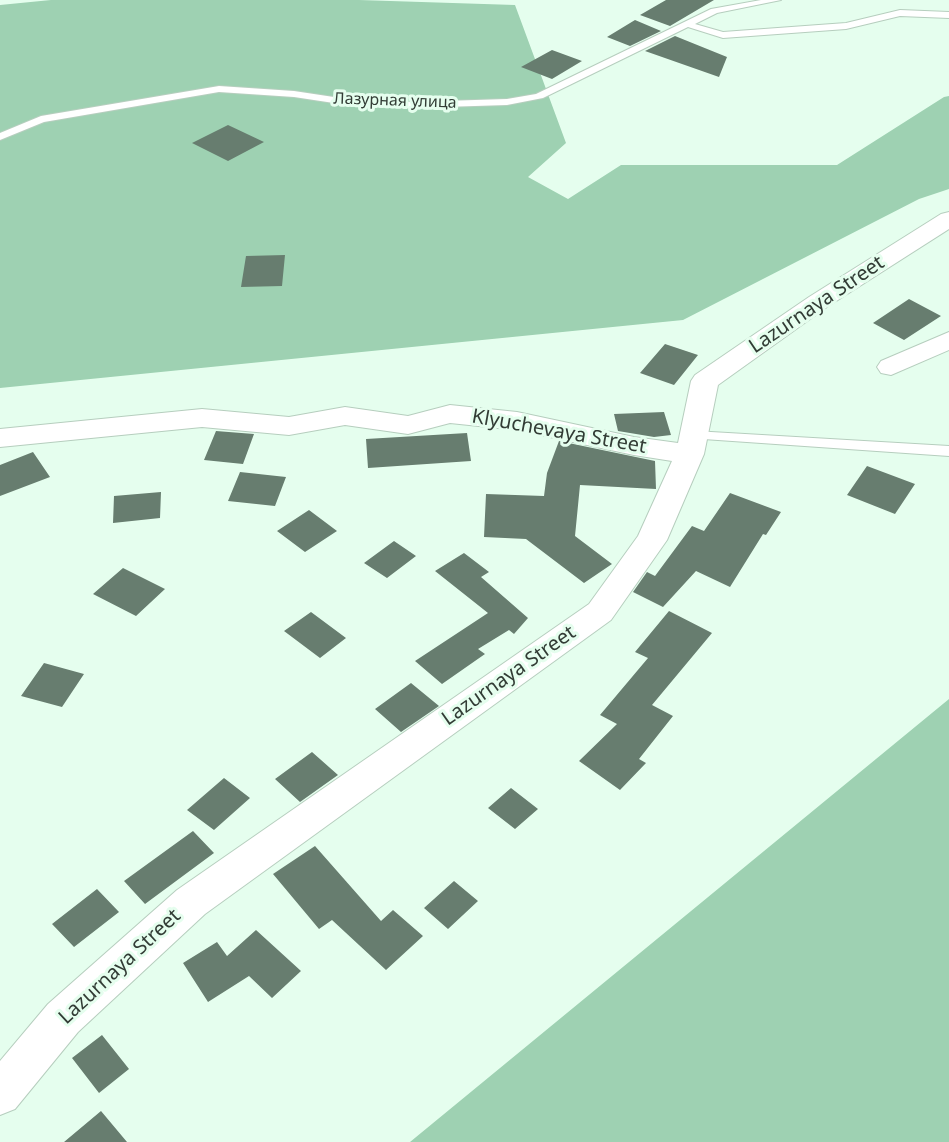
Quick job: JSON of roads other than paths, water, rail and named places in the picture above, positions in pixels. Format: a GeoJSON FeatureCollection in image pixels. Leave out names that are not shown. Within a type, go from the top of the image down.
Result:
{"type":"FeatureCollection","features":[{"type":"Feature","properties":{"kind":"street","name":"Lazurnaya Street"},"geometry":{"type":"LineString","coordinates":[[0,1094],[63,1018],[191,902],[600,612],[652,540],[692,444],[705,381],[818,302],[949,219]]}},
{"type":"Feature","properties":{"kind":"street"},"geometry":{"type":"LineString","coordinates":[[891,367],[949,340]]}},
{"type":"Feature","properties":{"kind":"street","name":"Klyuchevaya Street"},"geometry":{"type":"LineString","coordinates":[[0,438],[202,418],[289,426],[345,416],[408,425],[450,414],[516,420],[634,446],[692,444]]}},
{"type":"Feature","properties":{"kind":"lane","name":"Лазурная улица"},"geometry":{"type":"LineString","coordinates":[[0,137],[41,119],[219,89],[294,94],[347,102],[411,105],[507,102],[539,96],[714,10],[776,0]]}},
{"type":"Feature","properties":{"kind":"lane"},"geometry":{"type":"LineString","coordinates":[[687,24],[723,35],[846,26],[900,13],[949,15]]}},
{"type":"Feature","properties":{"kind":"lane"},"geometry":{"type":"LineString","coordinates":[[692,444],[949,451]]}}]}
